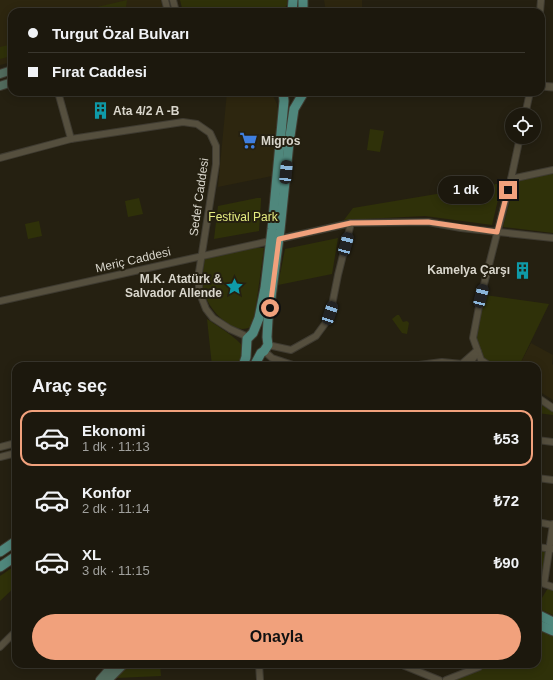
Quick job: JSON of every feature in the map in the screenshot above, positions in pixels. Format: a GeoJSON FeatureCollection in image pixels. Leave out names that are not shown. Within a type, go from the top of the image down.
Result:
{"type":"FeatureCollection","features":[{"type":"Feature","properties":{"kind":"main road"},"geometry":{"type":"LineString","coordinates":[[256,362],[265,346],[275,240],[283,96]]}},
{"type":"Feature","properties":{"kind":"main road"},"geometry":{"type":"LineString","coordinates":[[244,362],[249,338],[259,318],[275,240],[294,109],[302,96]]}},
{"type":"Feature","properties":{"kind":"main road"},"geometry":{"type":"LineString","coordinates":[[249,338],[259,332],[262,333],[265,346]]}},
{"type":"Feature","properties":{"kind":"main road"},"geometry":{"type":"LineString","coordinates":[[249,338],[251,352],[254,353],[265,346]]}},
{"type":"Feature","properties":{"kind":"main road"},"geometry":{"type":"LineString","coordinates":[[0,552],[12,544]]}},
{"type":"Feature","properties":{"kind":"main road"},"geometry":{"type":"LineString","coordinates":[[0,567],[12,559]]}},
{"type":"Feature","properties":{"kind":"main road"},"geometry":{"type":"LineString","coordinates":[[541,616],[553,622]]}},
{"type":"Feature","properties":{"kind":"main road"},"geometry":{"type":"LineString","coordinates":[[541,626],[553,631]]}},
{"type":"Feature","properties":{"kind":"main road"},"geometry":{"type":"LineString","coordinates":[[100,680],[110,668]]}},
{"type":"Feature","properties":{"kind":"main road"},"geometry":{"type":"LineString","coordinates":[[108,680],[120,668]]}},
{"type":"Feature","properties":{"kind":"street"},"geometry":{"type":"LineString","coordinates":[[59,96],[71,139]]}},
{"type":"Feature","properties":{"kind":"street"},"geometry":{"type":"LineString","coordinates":[[527,108],[529,96]]}},
{"type":"Feature","properties":{"kind":"street","name":"Sedef Caddesi"},"geometry":{"type":"LineString","coordinates":[[0,158],[71,139],[183,122],[196,124],[210,133],[216,146],[216,164],[201,256],[199,291],[206,309],[213,318],[249,338]]}},
{"type":"Feature","properties":{"kind":"street"},"geometry":{"type":"LineString","coordinates":[[484,362],[481,360],[472,338],[518,144]]}},
{"type":"Feature","properties":{"kind":"street"},"geometry":{"type":"LineString","coordinates":[[511,179],[553,170]]}},
{"type":"Feature","properties":{"kind":"street","name":"Meriç Caddesi"},"geometry":{"type":"LineString","coordinates":[[0,302],[351,223],[428,222],[553,238]]}},
{"type":"Feature","properties":{"kind":"street"},"geometry":{"type":"LineString","coordinates":[[265,346],[291,350],[316,336],[327,321],[351,223]]}},
{"type":"Feature","properties":{"kind":"street"},"geometry":{"type":"LineString","coordinates":[[265,346],[272,358],[284,362]]}},
{"type":"Feature","properties":{"kind":"street"},"geometry":{"type":"LineString","coordinates":[[471,362],[477,351]]}},
{"type":"Feature","properties":{"kind":"street"},"geometry":{"type":"LineString","coordinates":[[541,400],[553,408]]}},
{"type":"Feature","properties":{"kind":"street"},"geometry":{"type":"LineString","coordinates":[[541,440],[553,442]]}},
{"type":"Feature","properties":{"kind":"street"},"geometry":{"type":"LineString","coordinates":[[0,447],[12,444]]}},
{"type":"Feature","properties":{"kind":"street"},"geometry":{"type":"LineString","coordinates":[[0,456],[12,454]]}},
{"type":"Feature","properties":{"kind":"street"},"geometry":{"type":"LineString","coordinates":[[541,478],[553,480]]}},
{"type":"Feature","properties":{"kind":"street"},"geometry":{"type":"LineString","coordinates":[[541,522],[553,524],[551,549],[544,584],[553,588]]}},
{"type":"Feature","properties":{"kind":"street"},"geometry":{"type":"LineString","coordinates":[[541,548],[551,549]]}},
{"type":"Feature","properties":{"kind":"street"},"geometry":{"type":"LineString","coordinates":[[0,647],[12,635]]}},
{"type":"Feature","properties":{"kind":"street"},"geometry":{"type":"LineString","coordinates":[[259,668],[260,680]]}},
{"type":"Feature","properties":{"kind":"street"},"geometry":{"type":"LineString","coordinates":[[410,668],[439,680]]}},
{"type":"Feature","properties":{"kind":"street"},"geometry":{"type":"LineString","coordinates":[[446,680],[474,668]]}},
{"type":"Feature","properties":{"kind":"shaded area"},"geometry":{"type":"Polygon","coordinates":[[[0,0],[161,0],[163,8],[8,8],[8,63],[0,65],[0,0]]]}},
{"type":"Feature","properties":{"kind":"shaded area"},"geometry":{"type":"Polygon","coordinates":[[[324,0],[362,0],[362,8],[325,8],[324,0]]]}},
{"type":"Feature","properties":{"kind":"shaded area","name":"Migros"},"geometry":{"type":"Polygon","coordinates":[[[227,96],[273,96],[277,104],[278,118],[272,176],[218,187],[227,96]]]}},
{"type":"Feature","properties":{"kind":"shaded area"},"geometry":{"type":"Polygon","coordinates":[[[531,343],[553,355],[553,400],[541,392],[541,362],[521,362],[531,343]]]}},
{"type":"Feature","properties":{"kind":"green space"},"geometry":{"type":"Polygon","coordinates":[[[127,0],[126,7],[93,8],[127,0]]]}},
{"type":"Feature","properties":{"kind":"green space"},"geometry":{"type":"Polygon","coordinates":[[[180,0],[287,0],[287,5],[285,8],[182,8],[180,0]]]}},
{"type":"Feature","properties":{"kind":"green space"},"geometry":{"type":"Polygon","coordinates":[[[8,45],[8,57],[0,59],[0,47],[8,45]]]}},
{"type":"Feature","properties":{"kind":"green space"},"geometry":{"type":"Polygon","coordinates":[[[370,129],[384,131],[380,152],[367,150],[370,129]]]}},
{"type":"Feature","properties":{"kind":"green space"},"geometry":{"type":"Polygon","coordinates":[[[553,173],[553,233],[503,227],[515,182],[553,173]]]}},
{"type":"Feature","properties":{"kind":"green space"},"geometry":{"type":"Polygon","coordinates":[[[502,183],[492,225],[425,216],[344,220],[353,208],[502,183]]]}},
{"type":"Feature","properties":{"kind":"green space"},"geometry":{"type":"Polygon","coordinates":[[[139,198],[143,214],[128,217],[125,201],[139,198]]]}},
{"type":"Feature","properties":{"kind":"green space","name":"Festival Park"},"geometry":{"type":"Polygon","coordinates":[[[261,198],[259,231],[214,239],[218,206],[261,198]]]}},
{"type":"Feature","properties":{"kind":"green space"},"geometry":{"type":"Polygon","coordinates":[[[39,221],[42,236],[28,239],[25,224],[39,221]]]}},
{"type":"Feature","properties":{"kind":"green space"},"geometry":{"type":"Polygon","coordinates":[[[338,238],[332,274],[278,285],[285,249],[338,238]]]}},
{"type":"Feature","properties":{"kind":"green space"},"geometry":{"type":"Polygon","coordinates":[[[254,248],[264,248],[254,320],[251,327],[245,329],[236,328],[223,320],[208,301],[202,284],[205,257],[254,248]]]}},
{"type":"Feature","properties":{"kind":"green space"},"geometry":{"type":"Polygon","coordinates":[[[485,295],[549,304],[521,362],[490,362],[483,358],[475,336],[485,295]]]}},
{"type":"Feature","properties":{"kind":"green space"},"geometry":{"type":"Polygon","coordinates":[[[399,315],[403,322],[407,321],[409,323],[407,334],[402,333],[392,319],[399,315]]]}},
{"type":"Feature","properties":{"kind":"green space"},"geometry":{"type":"Polygon","coordinates":[[[207,319],[232,336],[241,344],[244,350],[241,362],[212,362],[207,319]]]}},
{"type":"Feature","properties":{"kind":"green space"},"geometry":{"type":"Polygon","coordinates":[[[541,404],[553,412],[553,415],[541,414],[541,404]]]}},
{"type":"Feature","properties":{"kind":"green space"},"geometry":{"type":"Polygon","coordinates":[[[541,547],[550,548],[541,587],[541,547]]]}},
{"type":"Feature","properties":{"kind":"green space"},"geometry":{"type":"Polygon","coordinates":[[[12,568],[12,590],[0,601],[0,576],[12,568]]]}},
{"type":"Feature","properties":{"kind":"green space"},"geometry":{"type":"Polygon","coordinates":[[[548,588],[553,590],[553,615],[541,610],[541,599],[548,588]]]}},
{"type":"Feature","properties":{"kind":"green space"},"geometry":{"type":"Polygon","coordinates":[[[541,629],[553,635],[553,680],[452,680],[475,668],[541,668],[541,629]]]}},
{"type":"Feature","properties":{"kind":"green space"},"geometry":{"type":"Polygon","coordinates":[[[125,668],[160,668],[161,676],[116,678],[125,668]]]}},
{"type":"Feature","properties":{"kind":"place","name":"Ata 4/2 A -B"},"geometry":{"type":"Point","coordinates":[100,111]}},
{"type":"Feature","properties":{"kind":"place","name":"Migros"},"geometry":{"type":"Point","coordinates":[248,141]}},
{"type":"Feature","properties":{"kind":"place","name":"Kamelya Çarşı"},"geometry":{"type":"Point","coordinates":[523,270]}},
{"type":"Feature","properties":{"kind":"place","name":"M.K. Atatürk & Salvador Allende"},"geometry":{"type":"Point","coordinates":[235,286]}},
{"type":"Feature","properties":{"kind":"route"},"geometry":{"type":"LineString","coordinates":[[270,308],[279,239],[351,223],[428,222],[497,232],[508,190]]}}]}
